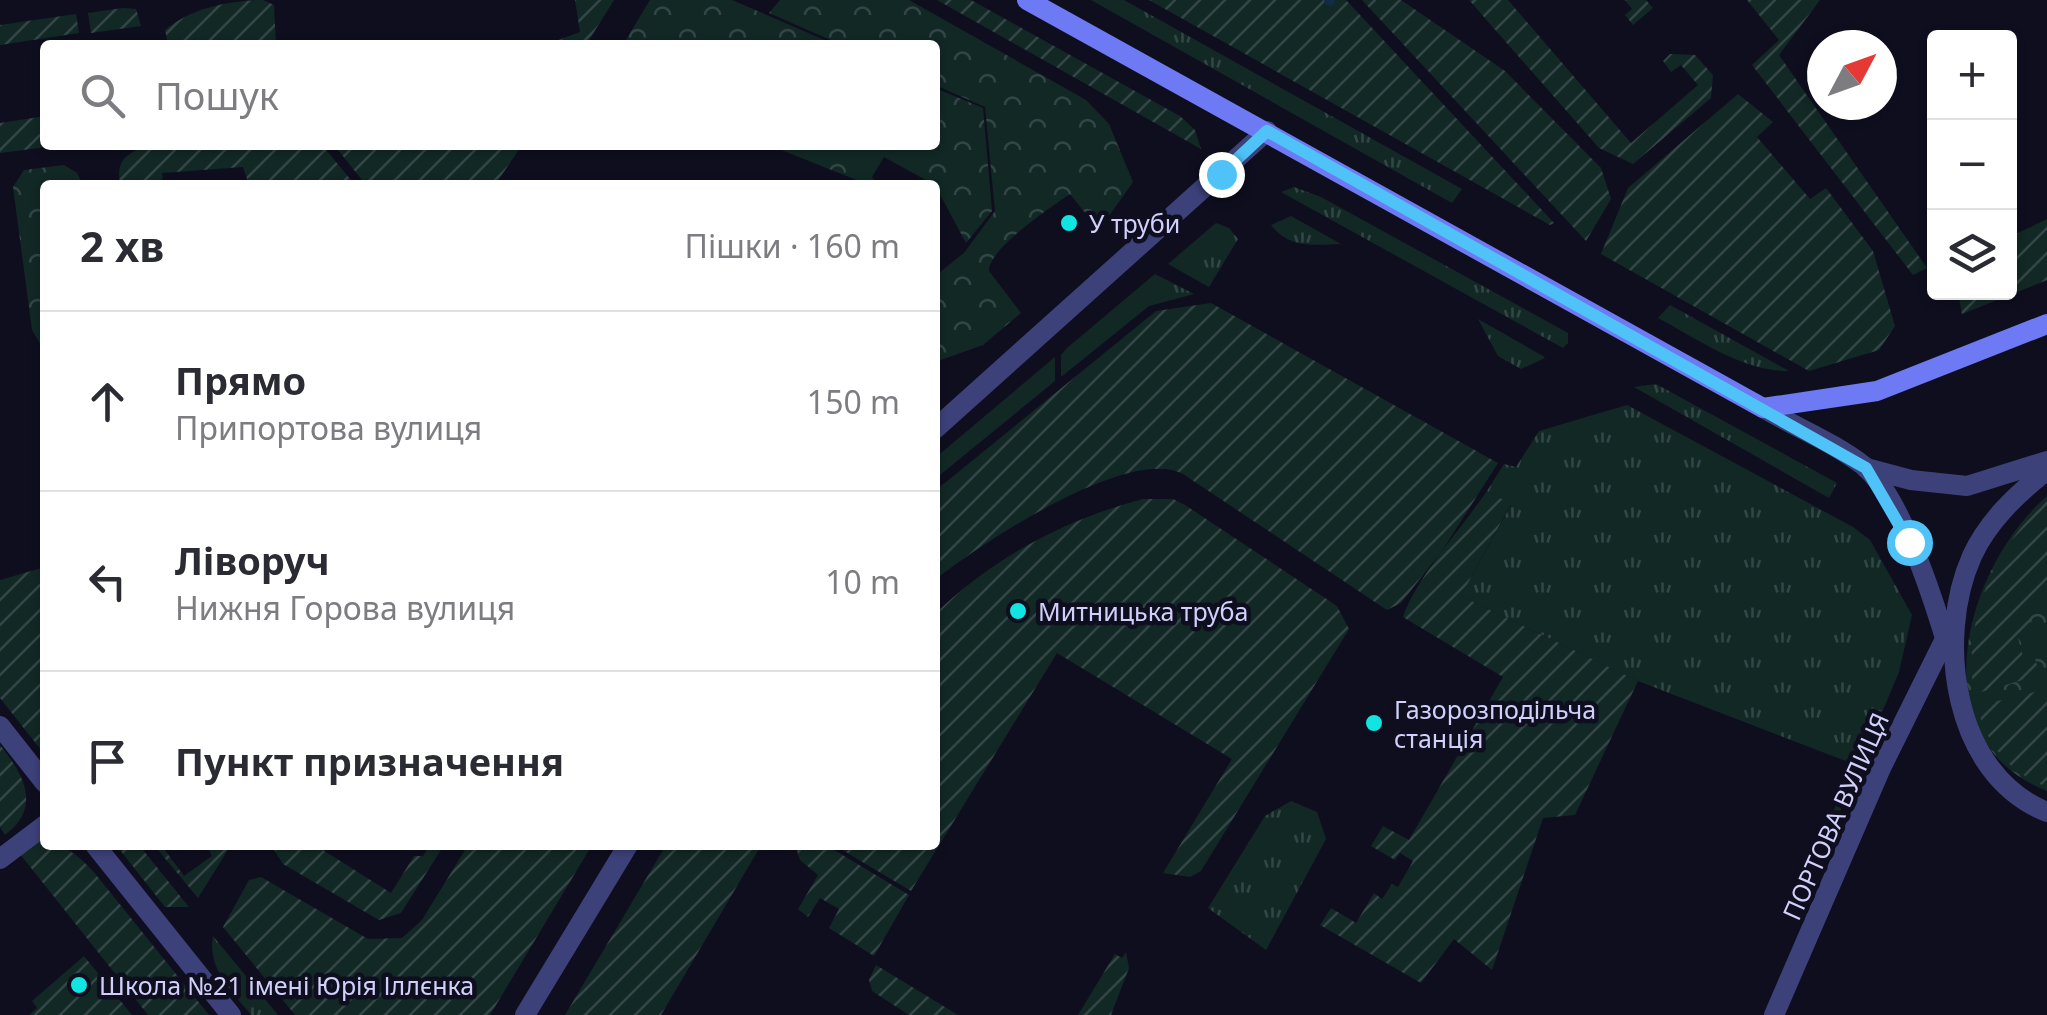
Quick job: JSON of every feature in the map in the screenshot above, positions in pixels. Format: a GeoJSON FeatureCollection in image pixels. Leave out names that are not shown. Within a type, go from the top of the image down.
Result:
{"type":"FeatureCollection","features":[{"type":"Feature","properties":{"kind":"main road"},"geometry":{"type":"LineString","coordinates":[[1028,0],[1763,408],[1877,391],[2047,324]]}},
{"type":"Feature","properties":{"kind":"street"},"geometry":{"type":"LineString","coordinates":[[940,425],[1267,131]]}},
{"type":"Feature","properties":{"kind":"street"},"geometry":{"type":"LineString","coordinates":[[1763,408],[1866,468],[1911,480],[1967,486],[2047,461]]}},
{"type":"Feature","properties":{"kind":"street"},"geometry":{"type":"LineString","coordinates":[[1866,468],[1909,542],[1931,590],[1967,728],[1994,772],[2028,805],[2047,812]]}},
{"type":"Feature","properties":{"kind":"street"},"geometry":{"type":"LineString","coordinates":[[1955,671],[1955,605],[1972,557],[1989,525],[2047,470]]}},
{"type":"Feature","properties":{"kind":"street","name":"ПОРТОВА ВУЛИЦЯ"},"geometry":{"type":"LineString","coordinates":[[1774,1015],[1881,768],[1945,639]]}},
{"type":"Feature","properties":{"kind":"street"},"geometry":{"type":"LineString","coordinates":[[0,726],[40,777]]}},
{"type":"Feature","properties":{"kind":"street"},"geometry":{"type":"LineString","coordinates":[[0,860],[40,829]]}},
{"type":"Feature","properties":{"kind":"street"},"geometry":{"type":"LineString","coordinates":[[98,850],[230,1015]]}},
{"type":"Feature","properties":{"kind":"street"},"geometry":{"type":"LineString","coordinates":[[525,1015],[625,850]]}},
{"type":"Feature","properties":{"kind":"green space"},"geometry":{"type":"Polygon","coordinates":[[[263,0],[274,5],[276,40],[167,40],[165,30],[186,16],[238,2],[263,0]]]}},
{"type":"Feature","properties":{"kind":"green space"},"geometry":{"type":"Polygon","coordinates":[[[575,0],[614,0],[589,40],[558,40],[580,32],[575,0]]]}},
{"type":"Feature","properties":{"kind":"green space"},"geometry":{"type":"Polygon","coordinates":[[[650,0],[732,0],[824,40],[626,40],[650,0]]]}},
{"type":"Feature","properties":{"kind":"green space"},"geometry":{"type":"Polygon","coordinates":[[[780,0],[909,0],[1086,100],[1109,124],[1133,182],[1099,230],[1070,194],[1022,229],[991,262],[989,271],[1021,313],[983,345],[940,360],[940,272],[964,253],[995,211],[985,107],[940,87],[940,40],[831,40],[769,13],[780,0]]]}},
{"type":"Feature","properties":{"kind":"green space"},"geometry":{"type":"Polygon","coordinates":[[[937,0],[971,0],[1180,116],[1195,130],[1201,149],[937,0]]]}},
{"type":"Feature","properties":{"kind":"green space"},"geometry":{"type":"Polygon","coordinates":[[[1091,0],[1124,0],[1462,189],[1452,203],[1091,0]]]}},
{"type":"Feature","properties":{"kind":"green space"},"geometry":{"type":"Polygon","coordinates":[[[1149,0],[1346,0],[1554,223],[1550,225],[1149,0]]]}},
{"type":"Feature","properties":{"kind":"green space"},"geometry":{"type":"Polygon","coordinates":[[[1362,0],[1401,0],[1505,71],[1601,168],[1611,199],[1586,241],[1362,0]]]}},
{"type":"Feature","properties":{"kind":"green space"},"geometry":{"type":"Polygon","coordinates":[[[1469,0],[1508,0],[1631,143],[1698,85],[1681,65],[1671,72],[1663,61],[1670,54],[1695,55],[1713,75],[1711,98],[1633,164],[1599,148],[1469,0]]]}},
{"type":"Feature","properties":{"kind":"green space"},"geometry":{"type":"Polygon","coordinates":[[[1625,0],[1646,0],[1653,8],[1633,25],[1625,15],[1632,9],[1625,0]]]}},
{"type":"Feature","properties":{"kind":"green space"},"geometry":{"type":"Polygon","coordinates":[[[1747,0],[1820,0],[1779,55],[1807,95],[1807,120],[1824,120],[1927,268],[1913,275],[1752,65],[1779,40],[1747,0]]]}},
{"type":"Feature","properties":{"kind":"green space"},"geometry":{"type":"Polygon","coordinates":[[[136,9],[141,26],[91,33],[88,13],[136,9]]]}},
{"type":"Feature","properties":{"kind":"green space"},"geometry":{"type":"Polygon","coordinates":[[[76,14],[79,33],[0,45],[0,25],[76,14]]]}},
{"type":"Feature","properties":{"kind":"green space"},"geometry":{"type":"Polygon","coordinates":[[[940,90],[983,108],[992,211],[966,243],[940,194],[940,180],[926,180],[884,157],[872,177],[874,180],[856,180],[782,150],[940,150],[940,90]]]}},
{"type":"Feature","properties":{"kind":"green space"},"geometry":{"type":"Polygon","coordinates":[[[1738,94],[1773,122],[1757,137],[1810,199],[1826,188],[1873,251],[1895,326],[1879,350],[1809,371],[1601,254],[1628,188],[1738,94]]]}},
{"type":"Feature","properties":{"kind":"green space"},"geometry":{"type":"Polygon","coordinates":[[[40,117],[40,148],[0,153],[0,123],[40,117]]]}},
{"type":"Feature","properties":{"kind":"green space"},"geometry":{"type":"Polygon","coordinates":[[[326,150],[351,180],[247,180],[243,167],[162,173],[163,180],[120,180],[121,163],[134,151],[326,150]]]}},
{"type":"Feature","properties":{"kind":"green space"},"geometry":{"type":"Polygon","coordinates":[[[338,150],[519,150],[498,180],[362,180],[338,150]]]}},
{"type":"Feature","properties":{"kind":"green space"},"geometry":{"type":"Polygon","coordinates":[[[64,165],[80,180],[40,180],[40,344],[32,330],[13,187],[24,170],[64,165]]]}},
{"type":"Feature","properties":{"kind":"green space"},"geometry":{"type":"Polygon","coordinates":[[[1294,187],[1321,197],[1568,333],[1568,343],[1563,348],[1281,192],[1294,187]]]}},
{"type":"Feature","properties":{"kind":"green space"},"geometry":{"type":"Polygon","coordinates":[[[1291,216],[1341,244],[1294,242],[1271,225],[1291,216]]]}},
{"type":"Feature","properties":{"kind":"green space"},"geometry":{"type":"Polygon","coordinates":[[[2047,219],[2047,280],[2017,292],[2017,234],[2047,219]]]}},
{"type":"Feature","properties":{"kind":"green space"},"geometry":{"type":"Polygon","coordinates":[[[1216,223],[1229,228],[1238,239],[1209,287],[1168,264],[1216,223]]]}},
{"type":"Feature","properties":{"kind":"green space"},"geometry":{"type":"Polygon","coordinates":[[[1155,274],[1194,294],[1149,306],[1061,377],[1061,355],[1067,348],[1155,274]]]}},
{"type":"Feature","properties":{"kind":"green space"},"geometry":{"type":"Polygon","coordinates":[[[1959,300],[1997,300],[1962,314],[1959,300]]]}},
{"type":"Feature","properties":{"kind":"green space"},"geometry":{"type":"Polygon","coordinates":[[[1211,303],[1498,463],[1442,551],[1401,603],[1387,610],[1183,474],[1159,469],[1128,473],[1056,503],[985,544],[940,576],[940,487],[1156,311],[1211,303]]]}},
{"type":"Feature","properties":{"kind":"green space"},"geometry":{"type":"Polygon","coordinates":[[[1670,305],[1789,371],[1738,360],[1658,318],[1670,305]]]}},
{"type":"Feature","properties":{"kind":"green space"},"geometry":{"type":"Polygon","coordinates":[[[1478,319],[1545,358],[1521,369],[1498,356],[1478,319]]]}},
{"type":"Feature","properties":{"kind":"green space"},"geometry":{"type":"Polygon","coordinates":[[[1055,357],[1055,381],[940,475],[940,454],[1055,357]]]}},
{"type":"Feature","properties":{"kind":"green space"},"geometry":{"type":"Polygon","coordinates":[[[1656,384],[1837,483],[1829,498],[1634,387],[1656,384]]]}},
{"type":"Feature","properties":{"kind":"green space"},"geometry":{"type":"Polygon","coordinates":[[[1627,405],[1853,527],[1870,540],[1912,615],[1899,672],[1828,840],[1824,838],[1851,763],[1638,681],[1461,596],[1511,505],[1487,491],[1504,464],[1516,467],[1539,431],[1627,405]]]}},
{"type":"Feature","properties":{"kind":"green space"},"geometry":{"type":"Polygon","coordinates":[[[1487,491],[1511,504],[1461,596],[1638,681],[1575,815],[1543,818],[1492,970],[1454,939],[1421,983],[1320,925],[1331,908],[1356,923],[1374,893],[1382,899],[1392,884],[1398,887],[1413,861],[1400,853],[1395,860],[1371,846],[1383,826],[1409,840],[1503,677],[1403,617],[1429,570],[1487,491]]]}},
{"type":"Feature","properties":{"kind":"green space"},"geometry":{"type":"Polygon","coordinates":[[[2047,496],[2047,791],[2006,767],[1980,734],[1968,694],[1967,651],[1976,608],[1994,565],[2018,527],[2047,496]]]}},
{"type":"Feature","properties":{"kind":"green space"},"geometry":{"type":"Polygon","coordinates":[[[1143,499],[1173,499],[1185,505],[1337,606],[1349,629],[1201,871],[1190,877],[1163,873],[1232,759],[1057,653],[940,844],[940,609],[1006,558],[1058,529],[1143,499]]]}},
{"type":"Feature","properties":{"kind":"green space"},"geometry":{"type":"Polygon","coordinates":[[[2047,501],[2047,579],[2031,610],[2029,634],[2018,638],[2023,657],[2034,655],[2040,675],[1974,694],[1973,640],[1986,588],[2011,541],[2047,501]]]}},
{"type":"Feature","properties":{"kind":"green space"},"geometry":{"type":"Polygon","coordinates":[[[40,568],[40,749],[0,698],[0,580],[40,568]]]}},
{"type":"Feature","properties":{"kind":"green space"},"geometry":{"type":"Polygon","coordinates":[[[2047,689],[2047,787],[2021,774],[2002,756],[1987,733],[1977,706],[2047,689]]]}},
{"type":"Feature","properties":{"kind":"green space"},"geometry":{"type":"Polygon","coordinates":[[[0,745],[22,779],[26,802],[16,824],[5,835],[0,827],[0,745]]]}},
{"type":"Feature","properties":{"kind":"green space"},"geometry":{"type":"Polygon","coordinates":[[[1291,801],[1317,812],[1326,839],[1266,950],[1208,908],[1265,816],[1291,801]]]}},
{"type":"Feature","properties":{"kind":"green space"},"geometry":{"type":"Polygon","coordinates":[[[40,840],[40,850],[67,850],[82,860],[209,1015],[148,1015],[20,854],[40,840]]]}},
{"type":"Feature","properties":{"kind":"green space"},"geometry":{"type":"Polygon","coordinates":[[[120,850],[143,850],[189,907],[165,907],[120,850]]]}},
{"type":"Feature","properties":{"kind":"green space"},"geometry":{"type":"Polygon","coordinates":[[[158,850],[165,850],[184,876],[212,856],[209,850],[228,850],[198,898],[158,850]]]}},
{"type":"Feature","properties":{"kind":"green space"},"geometry":{"type":"Polygon","coordinates":[[[274,850],[323,850],[391,893],[414,856],[423,856],[427,850],[441,850],[401,913],[379,920],[283,864],[274,850]]]}},
{"type":"Feature","properties":{"kind":"green space"},"geometry":{"type":"Polygon","coordinates":[[[465,850],[589,850],[490,1015],[295,1015],[223,927],[249,880],[261,877],[368,939],[402,938],[422,920],[465,850]]]}},
{"type":"Feature","properties":{"kind":"green space"},"geometry":{"type":"Polygon","coordinates":[[[663,850],[758,850],[661,1015],[565,1015],[663,850]]]}},
{"type":"Feature","properties":{"kind":"green space"},"geometry":{"type":"Polygon","coordinates":[[[797,850],[834,850],[909,895],[874,956],[829,928],[839,909],[820,898],[808,917],[798,909],[818,875],[800,860],[797,850]]]}},
{"type":"Feature","properties":{"kind":"green space"},"geometry":{"type":"Polygon","coordinates":[[[842,850],[936,850],[911,891],[842,850]]]}},
{"type":"Feature","properties":{"kind":"green space"},"geometry":{"type":"Polygon","coordinates":[[[213,936],[278,1015],[251,1015],[236,997],[217,969],[213,936]]]}},
{"type":"Feature","properties":{"kind":"green space"},"geometry":{"type":"Polygon","coordinates":[[[1126,952],[1129,968],[1111,1015],[1078,1015],[1115,954],[1122,958],[1126,952]]]}},
{"type":"Feature","properties":{"kind":"green space","name":"Школа №21 імені Юрія Іллєнка"},"geometry":{"type":"Polygon","coordinates":[[[84,956],[132,1015],[29,1015],[37,1008],[32,1001],[84,956]]]}},
{"type":"Feature","properties":{"kind":"green space"},"geometry":{"type":"Polygon","coordinates":[[[876,965],[958,1015],[909,1015],[872,991],[869,980],[876,965]]]}},
{"type":"Feature","properties":{"kind":"place","name":"У труби"},"geometry":{"type":"Point","coordinates":[1069,223]}},
{"type":"Feature","properties":{"kind":"place","name":"Митницька труба"},"geometry":{"type":"Point","coordinates":[1018,611]}},
{"type":"Feature","properties":{"kind":"place","name":"Газорозподільча станція"},"geometry":{"type":"Point","coordinates":[1374,723]}},
{"type":"Feature","properties":{"kind":"place","name":"Школа №21 імені Юрія Іллєнка"},"geometry":{"type":"Point","coordinates":[79,985]}},
{"type":"Feature","properties":{"kind":"route"},"geometry":{"type":"LineString","coordinates":[[1221,174],[1267,131],[1866,468],[1909,542]]}}]}
